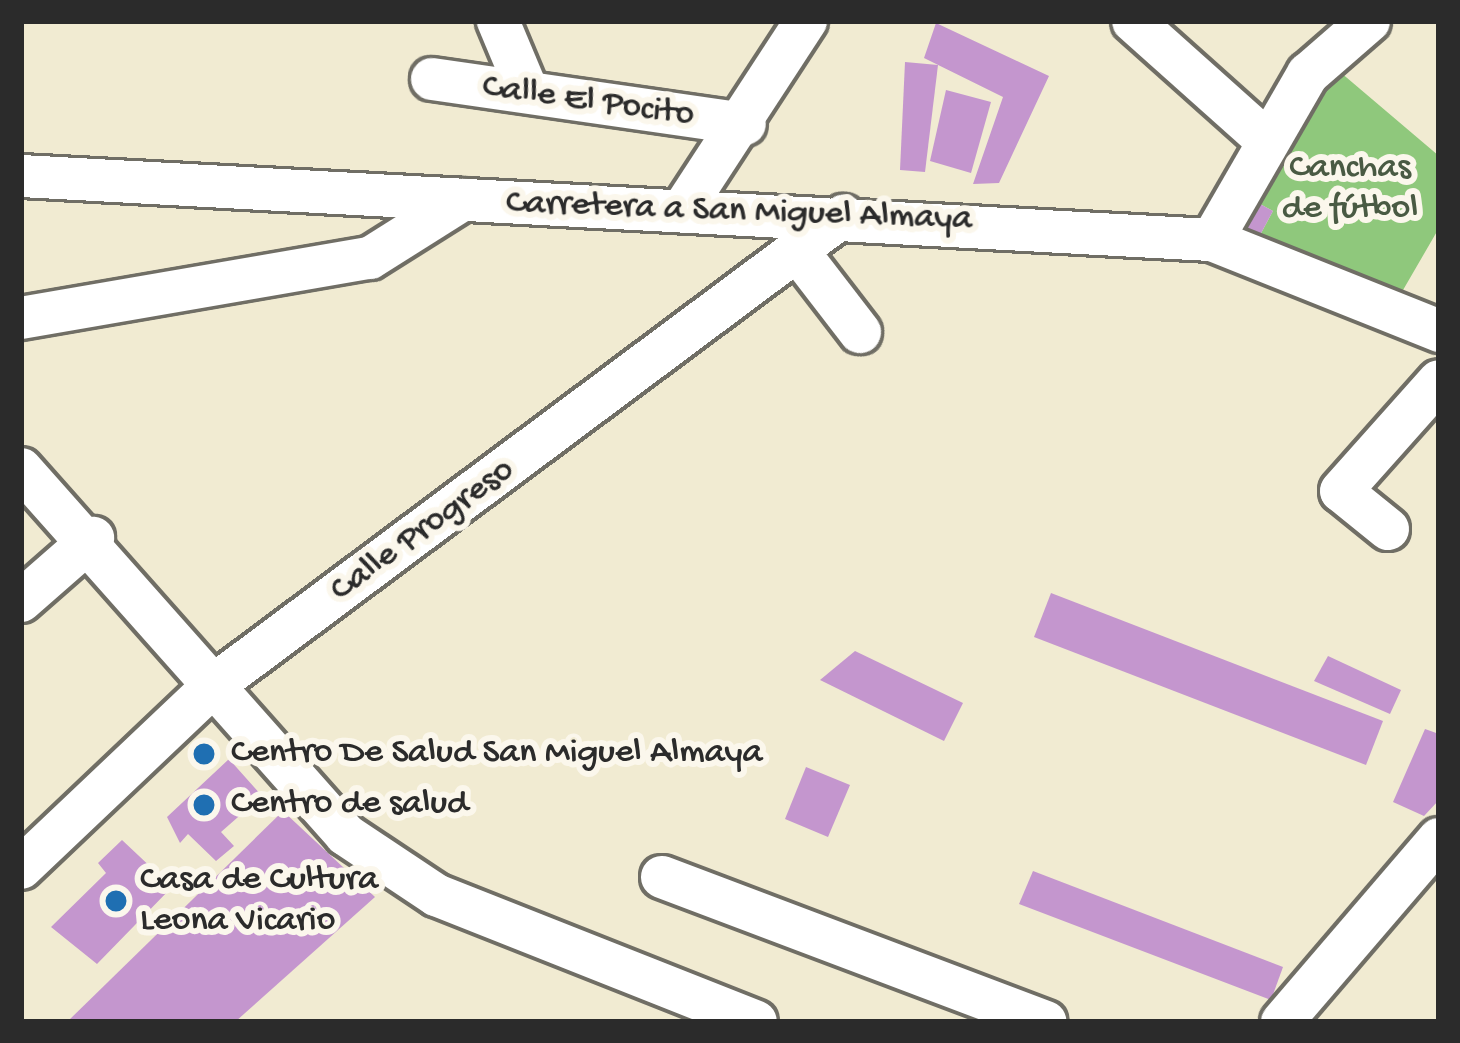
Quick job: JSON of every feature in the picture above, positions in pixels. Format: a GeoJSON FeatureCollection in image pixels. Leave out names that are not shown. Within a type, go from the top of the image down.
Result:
{"type":"FeatureCollection","features":[{"type":"Feature","properties":{"kind":"street"},"geometry":{"type":"LineString","coordinates":[[498,21],[526,88]]}},
{"type":"Feature","properties":{"kind":"street"},"geometry":{"type":"LineString","coordinates":[[682,211],[745,124],[806,21]]}},
{"type":"Feature","properties":{"kind":"street"},"geometry":{"type":"LineString","coordinates":[[1133,21],[1266,140]]}},
{"type":"Feature","properties":{"kind":"street"},"geometry":{"type":"LineString","coordinates":[[1212,240],[1266,140],[1309,74],[1369,21]]}},
{"type":"Feature","properties":{"kind":"street","name":"Calle El Pocito"},"geometry":{"type":"LineString","coordinates":[[432,79],[526,88],[745,124]]}},
{"type":"Feature","properties":{"kind":"street","name":"Carretera a San Miguel Almaya"},"geometry":{"type":"LineString","coordinates":[[21,176],[843,216],[1212,240],[1439,331]]}},
{"type":"Feature","properties":{"kind":"street"},"geometry":{"type":"LineString","coordinates":[[21,318],[370,258],[462,200]]}},
{"type":"Feature","properties":{"kind":"street","name":"Calle Progreso"},"geometry":{"type":"LineString","coordinates":[[21,868],[214,685],[843,216]]}},
{"type":"Feature","properties":{"kind":"street"},"geometry":{"type":"LineString","coordinates":[[796,249],[860,332]]}},
{"type":"Feature","properties":{"kind":"street"},"geometry":{"type":"LineString","coordinates":[[1388,529],[1341,491],[1439,381]]}},
{"type":"Feature","properties":{"kind":"street"},"geometry":{"type":"LineString","coordinates":[[21,469],[93,538],[346,835],[389,866],[756,1022]]}},
{"type":"Feature","properties":{"kind":"street"},"geometry":{"type":"LineString","coordinates":[[21,602],[93,538]]}},
{"type":"Feature","properties":{"kind":"street"},"geometry":{"type":"LineString","coordinates":[[1282,1022],[1439,839]]}},
{"type":"Feature","properties":{"kind":"street"},"geometry":{"type":"LineString","coordinates":[[662,877],[1045,1022]]}},
{"type":"Feature","properties":{"kind":"green space","name":"Canchas de fútbol"},"geometry":{"type":"Polygon","coordinates":[[[1333,66],[1439,156],[1439,228],[1399,297],[1259,237],[1273,211],[1247,197],[1333,66]]]}},
{"type":"Feature","properties":{"kind":"building"},"geometry":{"type":"Polygon","coordinates":[[[936,23],[1049,76],[999,183],[973,184],[1003,97],[924,58],[936,23]]]}},
{"type":"Feature","properties":{"kind":"building"},"geometry":{"type":"Polygon","coordinates":[[[905,62],[938,65],[925,172],[900,170],[905,62]]]}},
{"type":"Feature","properties":{"kind":"building"},"geometry":{"type":"Polygon","coordinates":[[[946,90],[991,102],[971,173],[930,161],[946,90]]]}},
{"type":"Feature","properties":{"kind":"building"},"geometry":{"type":"Polygon","coordinates":[[[1247,197],[1273,211],[1259,237],[1230,223],[1247,197]]]}},
{"type":"Feature","properties":{"kind":"building"},"geometry":{"type":"Polygon","coordinates":[[[1051,593],[1383,721],[1366,765],[1034,637],[1051,593]]]}},
{"type":"Feature","properties":{"kind":"building"},"geometry":{"type":"Polygon","coordinates":[[[855,651],[963,703],[944,741],[820,680],[855,651]]]}},
{"type":"Feature","properties":{"kind":"building"},"geometry":{"type":"Polygon","coordinates":[[[1328,656],[1401,690],[1390,714],[1314,681],[1328,656]]]}},
{"type":"Feature","properties":{"kind":"building"},"geometry":{"type":"Polygon","coordinates":[[[1425,729],[1439,734],[1439,800],[1424,816],[1393,802],[1425,729]]]}},
{"type":"Feature","properties":{"kind":"building"},"geometry":{"type":"Polygon","coordinates":[[[229,759],[262,796],[221,832],[234,846],[216,861],[188,834],[180,843],[167,817],[229,759]]]}},
{"type":"Feature","properties":{"kind":"building"},"geometry":{"type":"Polygon","coordinates":[[[806,767],[850,785],[828,837],[785,819],[806,767]]]}},
{"type":"Feature","properties":{"kind":"building"},"geometry":{"type":"Polygon","coordinates":[[[283,811],[375,897],[235,1022],[67,1022],[283,811]]]}},
{"type":"Feature","properties":{"kind":"building","name":"Casa de Cultura Leona Vicario"},"geometry":{"type":"Polygon","coordinates":[[[122,840],[172,887],[97,964],[51,927],[106,873],[98,863],[122,840]]]}},
{"type":"Feature","properties":{"kind":"building"},"geometry":{"type":"Polygon","coordinates":[[[1033,871],[1283,967],[1271,1000],[1019,904],[1033,871]]]}},
{"type":"Feature","properties":{"kind":"place","name":"Centro De Salud San Miguel Almaya"},"geometry":{"type":"Point","coordinates":[204,754]}},
{"type":"Feature","properties":{"kind":"place","name":"Centro de salud"},"geometry":{"type":"Point","coordinates":[204,805]}},
{"type":"Feature","properties":{"kind":"place","name":"Casa de Cultura Leona Vicario"},"geometry":{"type":"Point","coordinates":[116,901]}}]}
